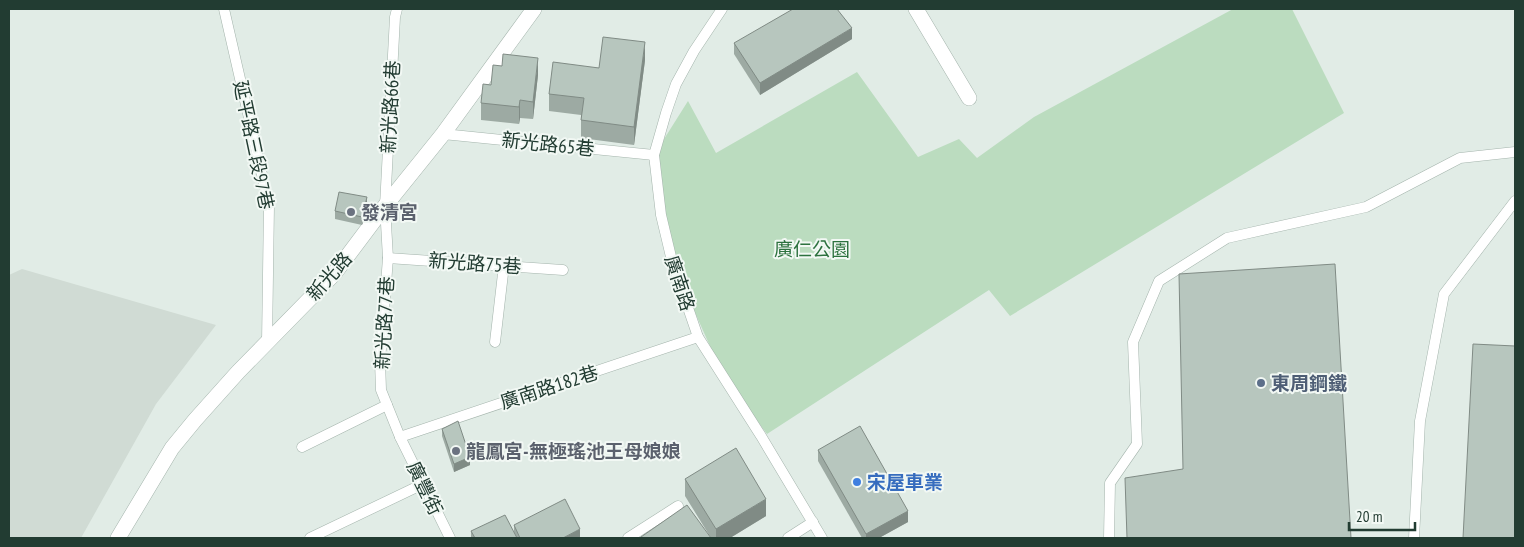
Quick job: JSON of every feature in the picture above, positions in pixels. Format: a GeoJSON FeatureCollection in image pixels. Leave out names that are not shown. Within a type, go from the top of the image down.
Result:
{"type":"FeatureCollection","features":[{"type":"Feature","properties":{"kind":"street","name":"新光路"},"geometry":{"type":"LineString","coordinates":[[118,538],[172,448],[201,413],[334,274],[385,206],[443,134],[534,9]]}},
{"type":"Feature","properties":{"kind":"street"},"geometry":{"type":"LineString","coordinates":[[916,9],[969,98]]}},
{"type":"Feature","properties":{"kind":"lane","name":"延平路三段97巷"},"geometry":{"type":"LineString","coordinates":[[224,9],[269,205],[267,343]]}},
{"type":"Feature","properties":{"kind":"lane","name":"新光路66巷"},"geometry":{"type":"LineString","coordinates":[[385,206],[395,17],[397,9]]}},
{"type":"Feature","properties":{"kind":"lane","name":"廣南路"},"geometry":{"type":"LineString","coordinates":[[722,9],[694,50],[676,84],[654,155],[661,215],[672,261],[698,337],[762,436],[822,538]]}},
{"type":"Feature","properties":{"kind":"lane","name":"新光路65巷"},"geometry":{"type":"LineString","coordinates":[[443,134],[654,155]]}},
{"type":"Feature","properties":{"kind":"lane"},"geometry":{"type":"LineString","coordinates":[[1109,538],[1110,483],[1137,444],[1133,342],[1159,282],[1227,238],[1366,207],[1460,158],[1515,152]]}},
{"type":"Feature","properties":{"kind":"lane"},"geometry":{"type":"LineString","coordinates":[[1414,538],[1420,421],[1444,294],[1515,201]]}},
{"type":"Feature","properties":{"kind":"lane","name":"新光路77巷"},"geometry":{"type":"LineString","coordinates":[[385,206],[388,258],[380,361],[381,390],[400,436]]}},
{"type":"Feature","properties":{"kind":"lane","name":"新光路75巷"},"geometry":{"type":"LineString","coordinates":[[388,258],[563,270]]}},
{"type":"Feature","properties":{"kind":"lane"},"geometry":{"type":"LineString","coordinates":[[495,342],[504,265]]}},
{"type":"Feature","properties":{"kind":"lane","name":"廣南路182巷"},"geometry":{"type":"LineString","coordinates":[[400,436],[698,337]]}},
{"type":"Feature","properties":{"kind":"lane"},"geometry":{"type":"LineString","coordinates":[[302,447],[387,405]]}},
{"type":"Feature","properties":{"kind":"lane","name":"廣豐街"},"geometry":{"type":"LineString","coordinates":[[400,436],[450,538]]}},
{"type":"Feature","properties":{"kind":"lane"},"geometry":{"type":"LineString","coordinates":[[310,538],[422,484]]}},
{"type":"Feature","properties":{"kind":"lane"},"geometry":{"type":"LineString","coordinates":[[628,538],[678,506]]}},
{"type":"Feature","properties":{"kind":"lane"},"geometry":{"type":"LineString","coordinates":[[788,538],[813,522]]}},
{"type":"Feature","properties":{"kind":"shaded area"},"geometry":{"type":"Polygon","coordinates":[[[22,269],[216,325],[156,404],[81,538],[9,538],[9,275],[22,269]]]}},
{"type":"Feature","properties":{"kind":"green space","name":"廣仁公園"},"geometry":{"type":"Polygon","coordinates":[[[1233,9],[1292,9],[1344,113],[1010,316],[989,290],[767,434],[722,373],[672,261],[654,155],[688,101],[716,153],[857,72],[918,157],[959,139],[977,158],[1034,117],[1233,9]]]}},
{"type":"Feature","properties":{"kind":"building"},"geometry":{"type":"Polygon","coordinates":[[[793,9],[837,9],[852,28],[760,83],[734,43],[793,9]]]}},
{"type":"Feature","properties":{"kind":"building"},"geometry":{"type":"Polygon","coordinates":[[[603,37],[645,42],[634,127],[581,120],[584,98],[549,94],[553,62],[599,68],[603,37]]]}},
{"type":"Feature","properties":{"kind":"building"},"geometry":{"type":"Polygon","coordinates":[[[503,54],[538,58],[533,102],[520,100],[519,107],[481,103],[483,84],[491,85],[493,65],[502,66],[503,54]]]}},
{"type":"Feature","properties":{"kind":"building"},"geometry":{"type":"Polygon","coordinates":[[[339,192],[367,197],[362,217],[335,211],[339,192]]]}},
{"type":"Feature","properties":{"kind":"building","name":"東周鋼鐵"},"geometry":{"type":"Polygon","coordinates":[[[1335,264],[1351,538],[1127,538],[1125,478],[1183,469],[1179,274],[1335,264]]]}},
{"type":"Feature","properties":{"kind":"building"},"geometry":{"type":"Polygon","coordinates":[[[1473,344],[1515,346],[1515,538],[1463,538],[1473,344]]]}},
{"type":"Feature","properties":{"kind":"building","name":"龍鳳宮-無極瑤池王母娘娘"},"geometry":{"type":"Polygon","coordinates":[[[458,421],[470,457],[454,464],[442,429],[458,421]]]}},
{"type":"Feature","properties":{"kind":"building","name":"宋屋車業"},"geometry":{"type":"Polygon","coordinates":[[[860,426],[908,511],[866,534],[818,450],[860,426]]]}},
{"type":"Feature","properties":{"kind":"building"},"geometry":{"type":"Polygon","coordinates":[[[736,448],[766,499],[716,529],[685,479],[736,448]]]}},
{"type":"Feature","properties":{"kind":"building"},"geometry":{"type":"Polygon","coordinates":[[[565,499],[580,529],[563,538],[520,538],[514,525],[565,499]]]}},
{"type":"Feature","properties":{"kind":"building"},"geometry":{"type":"Polygon","coordinates":[[[687,505],[711,538],[641,537],[687,505]]]}},
{"type":"Feature","properties":{"kind":"building"},"geometry":{"type":"Polygon","coordinates":[[[505,515],[517,538],[475,538],[471,531],[505,515]]]}},
{"type":"Feature","properties":{"kind":"place","name":"發清宮"},"geometry":{"type":"Point","coordinates":[351,212]}},
{"type":"Feature","properties":{"kind":"place","name":"東周鋼鐵"},"geometry":{"type":"Point","coordinates":[1261,383]}},
{"type":"Feature","properties":{"kind":"place","name":"龍鳳宮-無極瑤池王母娘娘"},"geometry":{"type":"Point","coordinates":[456,451]}},
{"type":"Feature","properties":{"kind":"place","name":"宋屋車業"},"geometry":{"type":"Point","coordinates":[857,482]}}]}
